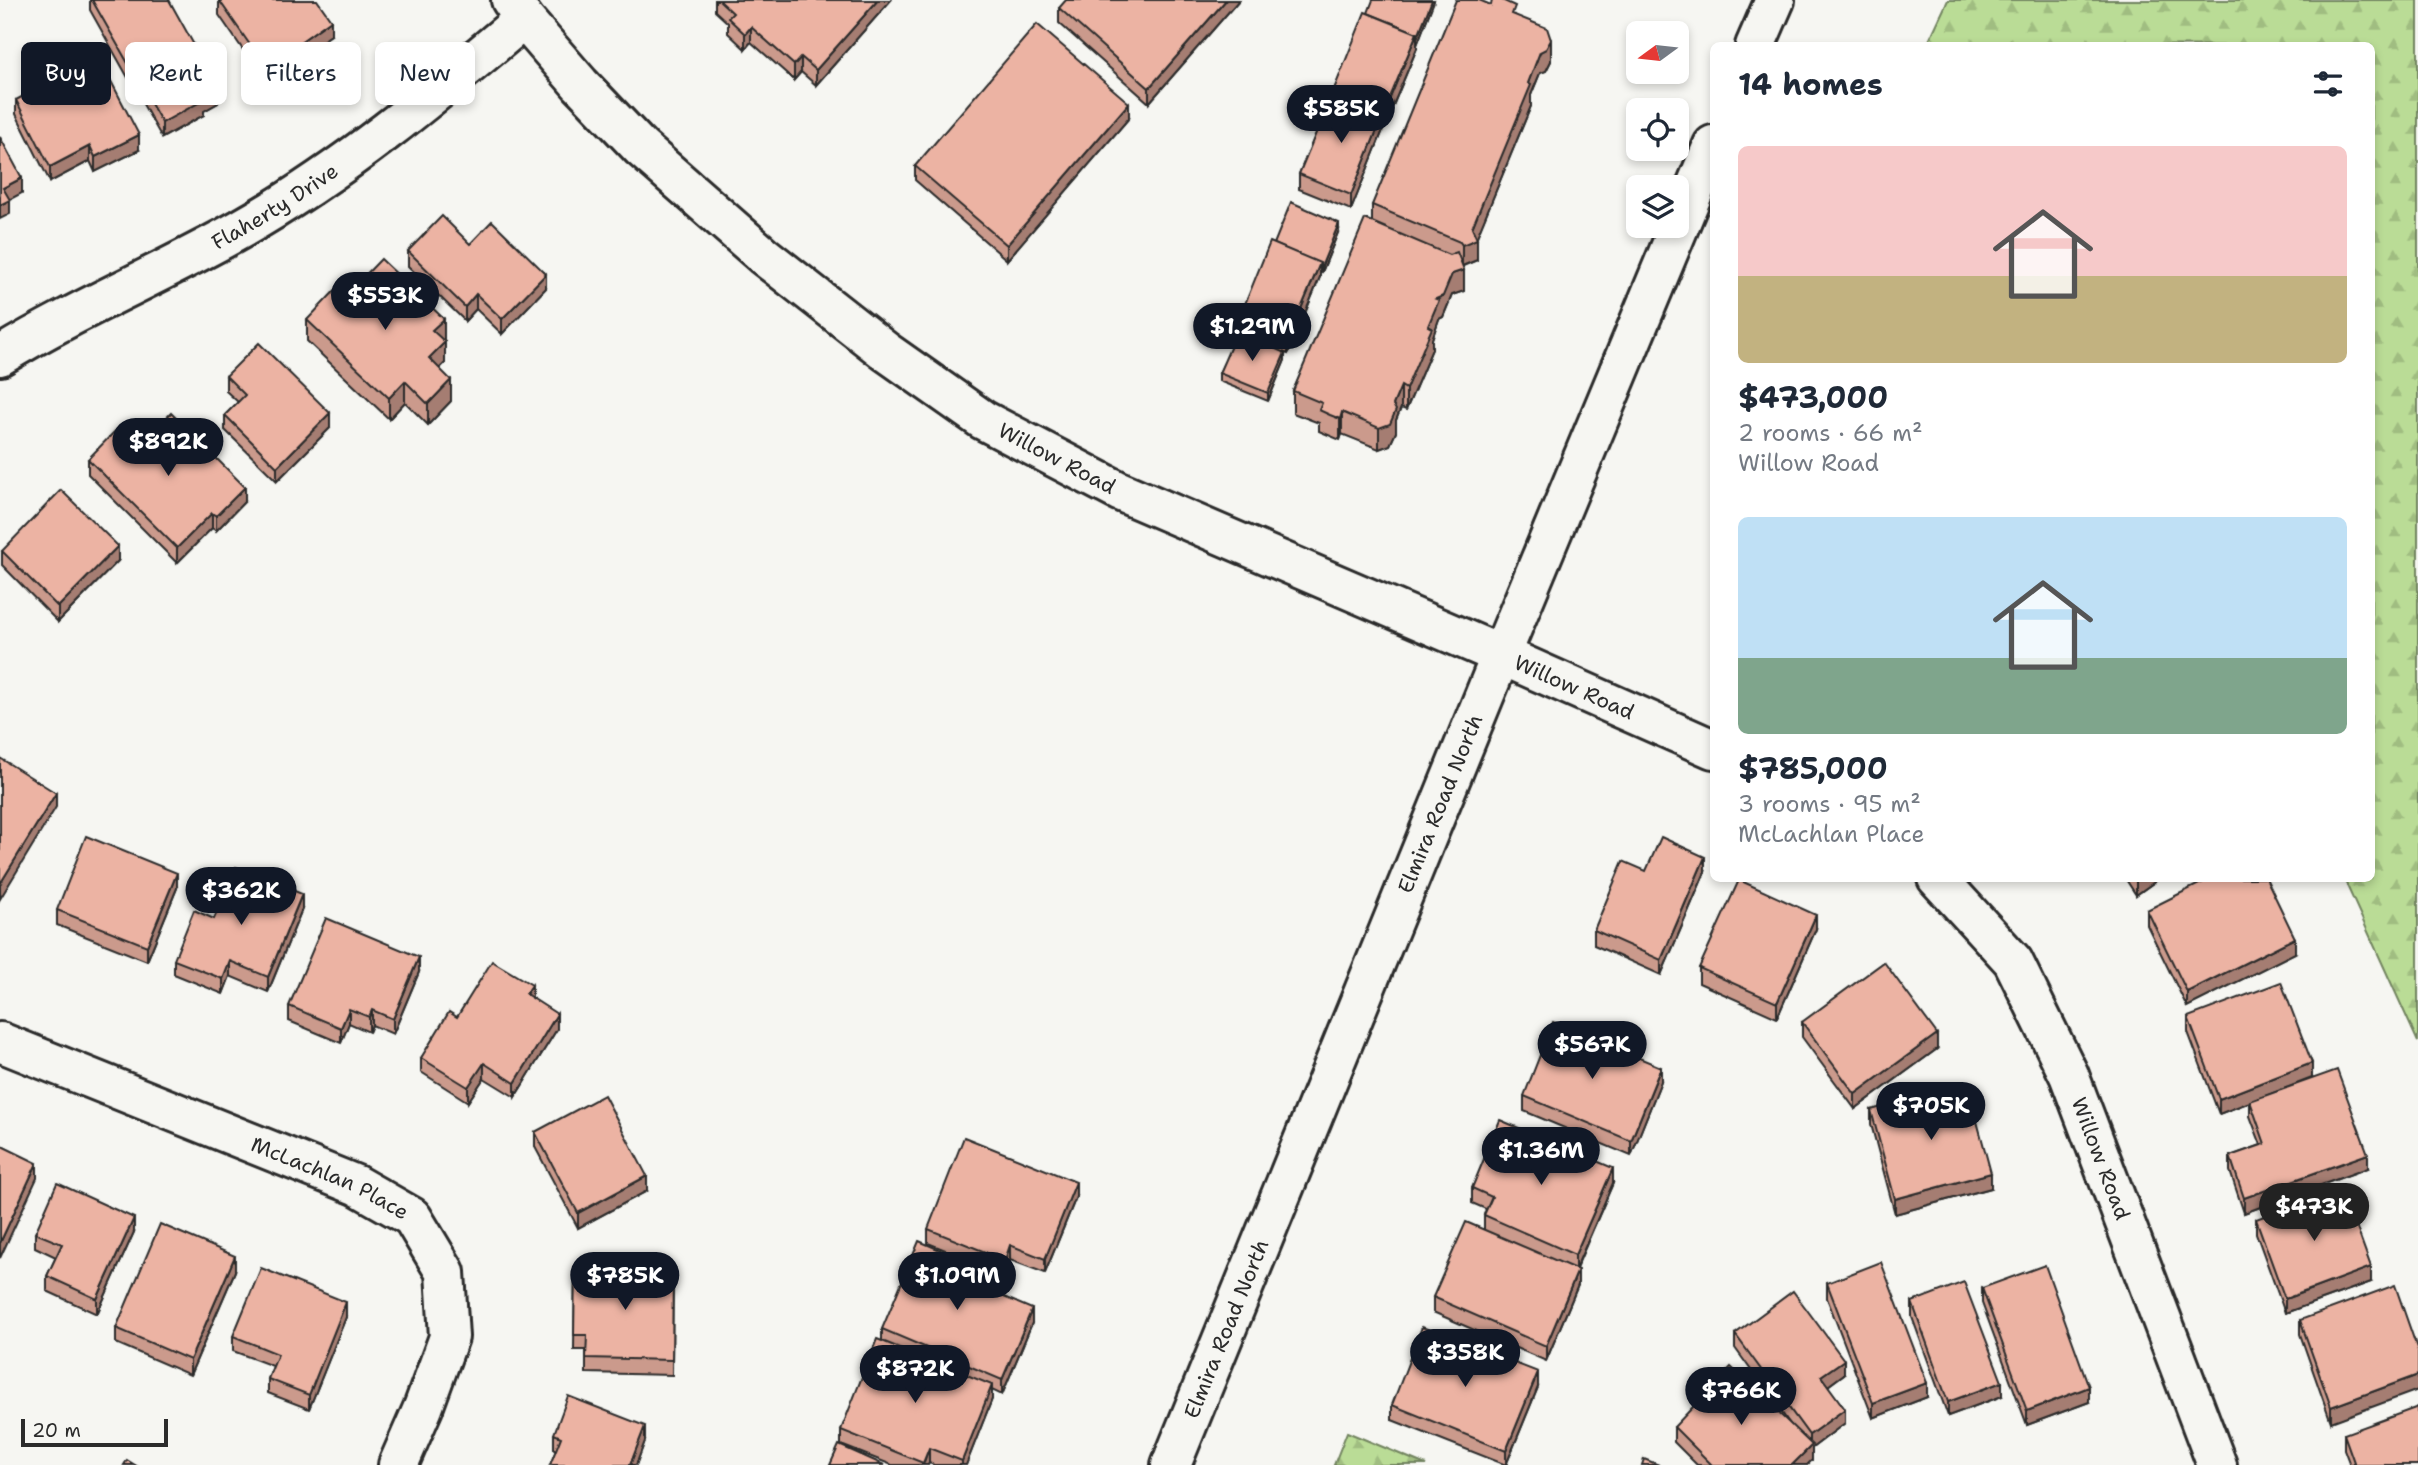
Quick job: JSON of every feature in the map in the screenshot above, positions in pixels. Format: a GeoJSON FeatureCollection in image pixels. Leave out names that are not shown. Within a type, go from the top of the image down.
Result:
{"type":"FeatureCollection","features":[{"type":"Feature","properties":{"kind":"street"},"geometry":{"type":"LineString","coordinates":[[1757,42],[1775,0]]}},
{"type":"Feature","properties":{"kind":"street","name":"Flaherty Drive"},"geometry":{"type":"LineString","coordinates":[[0,356],[240,229],[343,163],[456,76],[518,10]]}},
{"type":"Feature","properties":{"kind":"street","name":"Willow Road"},"geometry":{"type":"LineString","coordinates":[[518,10],[580,84],[641,148],[764,256],[885,351],[983,420],[1119,491],[1710,748]]}},
{"type":"Feature","properties":{"kind":"street","name":"Elmira Road North"},"geometry":{"type":"LineString","coordinates":[[1171,1465],[1501,655],[1710,152]]}},
{"type":"Feature","properties":{"kind":"street","name":"Willow Road"},"geometry":{"type":"LineString","coordinates":[[1941,882],[2013,961],[2069,1075],[2217,1465]]}},
{"type":"Feature","properties":{"kind":"street","name":"McLachlan Place"},"geometry":{"type":"LineString","coordinates":[[0,1042],[356,1185],[412,1217],[445,1272],[449,1337],[423,1408],[398,1465]]}},
{"type":"Feature","properties":{"kind":"green space"},"geometry":{"type":"Polygon","coordinates":[[[1948,0],[2418,0],[2418,1042],[2345,882],[2375,882],[2375,42],[1928,42],[1948,0]]]}},
{"type":"Feature","properties":{"kind":"green space"},"geometry":{"type":"Polygon","coordinates":[[[1347,1432],[1426,1465],[1334,1465],[1347,1432]]]}},
{"type":"Feature","properties":{"kind":"building"},"geometry":{"type":"Polygon","coordinates":[[[92,0],[169,0],[192,42],[125,42],[125,58],[92,0]]]}},
{"type":"Feature","properties":{"kind":"building"},"geometry":{"type":"Polygon","coordinates":[[[219,0],[317,0],[331,20],[300,42],[248,42],[219,0]]]}},
{"type":"Feature","properties":{"kind":"building"},"geometry":{"type":"Polygon","coordinates":[[[719,0],[878,0],[816,70],[801,57],[794,65],[751,27],[745,34],[728,18],[733,13],[719,0]]]}},
{"type":"Feature","properties":{"kind":"building"},"geometry":{"type":"Polygon","coordinates":[[[1066,0],[1226,0],[1149,88],[1059,8],[1066,0]]]}},
{"type":"Feature","properties":{"kind":"building"},"geometry":{"type":"Polygon","coordinates":[[[1373,0],[1432,0],[1417,38],[1417,33],[1368,13],[1373,0]]]}},
{"type":"Feature","properties":{"kind":"building"},"geometry":{"type":"Polygon","coordinates":[[[1456,0],[1479,0],[1491,5],[1492,0],[1502,0],[1515,6],[1512,14],[1547,28],[1551,40],[1546,49],[1540,52],[1528,83],[1531,85],[1472,228],[1477,239],[1462,245],[1372,205],[1456,0]]]}},
{"type":"Feature","properties":{"kind":"building"},"geometry":{"type":"Polygon","coordinates":[[[1365,12],[1417,33],[1384,112],[1333,92],[1365,12]]]}},
{"type":"Feature","properties":{"kind":"building"},"geometry":{"type":"Polygon","coordinates":[[[1037,24],[1129,103],[1007,245],[915,166],[1037,24]]]}},
{"type":"Feature","properties":{"kind":"building"},"geometry":{"type":"Polygon","coordinates":[[[111,81],[139,135],[95,157],[90,146],[50,167],[16,100],[21,97],[21,105],[111,105],[111,81]]]}},
{"type":"Feature","properties":{"kind":"building"},"geometry":{"type":"Polygon","coordinates":[[[1332,94],[1383,115],[1351,195],[1299,174],[1332,94]]]}},
{"type":"Feature","properties":{"kind":"building"},"geometry":{"type":"Polygon","coordinates":[[[152,105],[195,105],[162,123],[152,105]]]}},
{"type":"Feature","properties":{"kind":"building"},"geometry":{"type":"Polygon","coordinates":[[[0,137],[22,178],[3,188],[10,200],[0,205],[0,137]]]}},
{"type":"Feature","properties":{"kind":"building"},"geometry":{"type":"Polygon","coordinates":[[[1291,202],[1339,223],[1322,265],[1274,244],[1291,202]]]}},
{"type":"Feature","properties":{"kind":"building"},"geometry":{"type":"Polygon","coordinates":[[[442,216],[470,244],[492,221],[546,274],[502,319],[476,294],[465,307],[408,251],[442,216]]]}},
{"type":"Feature","properties":{"kind":"building"},"geometry":{"type":"Polygon","coordinates":[[[1365,219],[1449,255],[1457,252],[1464,270],[1452,274],[1443,296],[1436,299],[1439,300],[1428,326],[1432,328],[1406,389],[1401,386],[1393,405],[1396,410],[1390,424],[1379,428],[1342,412],[1340,419],[1330,415],[1319,410],[1322,403],[1293,391],[1365,219]]]}},
{"type":"Feature","properties":{"kind":"building"},"geometry":{"type":"Polygon","coordinates":[[[1270,242],[1320,263],[1288,340],[1239,319],[1270,242]]]}},
{"type":"Feature","properties":{"kind":"building"},"geometry":{"type":"Polygon","coordinates":[[[381,259],[444,319],[432,330],[445,342],[429,358],[451,380],[428,404],[405,381],[389,398],[307,320],[343,282],[351,290],[381,259]]]}},
{"type":"Feature","properties":{"kind":"building"},"geometry":{"type":"Polygon","coordinates":[[[1237,332],[1285,353],[1268,393],[1219,373],[1237,332]]]}},
{"type":"Feature","properties":{"kind":"building"},"geometry":{"type":"Polygon","coordinates":[[[259,343],[330,413],[277,467],[225,415],[245,395],[226,376],[259,343]]]}},
{"type":"Feature","properties":{"kind":"building"},"geometry":{"type":"Polygon","coordinates":[[[171,413],[245,487],[216,516],[212,513],[177,548],[88,459],[120,426],[139,446],[171,413]]]}},
{"type":"Feature","properties":{"kind":"building"},"geometry":{"type":"Polygon","coordinates":[[[61,490],[118,546],[58,607],[2,551],[61,490]]]}},
{"type":"Feature","properties":{"kind":"building"},"geometry":{"type":"Polygon","coordinates":[[[0,758],[56,793],[0,884],[0,758]]]}},
{"type":"Feature","properties":{"kind":"building"},"geometry":{"type":"Polygon","coordinates":[[[86,836],[177,873],[147,946],[57,910],[86,836]]]}},
{"type":"Feature","properties":{"kind":"building"},"geometry":{"type":"Polygon","coordinates":[[[1661,837],[1705,857],[1661,960],[1594,930],[1623,861],[1646,871],[1661,837]]]}},
{"type":"Feature","properties":{"kind":"building"},"geometry":{"type":"Polygon","coordinates":[[[236,867],[302,894],[268,977],[230,961],[223,979],[174,960],[194,910],[214,919],[236,867]]]}},
{"type":"Feature","properties":{"kind":"building"},"geometry":{"type":"Polygon","coordinates":[[[1738,882],[1816,915],[1777,1003],[1699,968],[1738,882]]]}},
{"type":"Feature","properties":{"kind":"building"},"geometry":{"type":"Polygon","coordinates":[[[2203,882],[2268,882],[2295,938],[2187,992],[2147,910],[2203,882]]]}},
{"type":"Feature","properties":{"kind":"building"},"geometry":{"type":"Polygon","coordinates":[[[326,918],[419,957],[393,1019],[372,1010],[369,1017],[349,1009],[341,1028],[289,1006],[326,918]]]}},
{"type":"Feature","properties":{"kind":"building"},"geometry":{"type":"Polygon","coordinates":[[[492,961],[532,985],[526,994],[557,1014],[515,1083],[484,1063],[468,1087],[421,1058],[449,1012],[457,1017],[492,961]]]}},
{"type":"Feature","properties":{"kind":"building"},"geometry":{"type":"Polygon","coordinates":[[[1884,962],[1937,1034],[1855,1094],[1802,1022],[1884,962]]]}},
{"type":"Feature","properties":{"kind":"building"},"geometry":{"type":"Polygon","coordinates":[[[2281,982],[2312,1063],[2219,1099],[2188,1017],[2281,982]]]}},
{"type":"Feature","properties":{"kind":"building"},"geometry":{"type":"Polygon","coordinates":[[[1553,1022],[1661,1067],[1631,1141],[1524,1096],[1553,1022]]]}},
{"type":"Feature","properties":{"kind":"building"},"geometry":{"type":"Polygon","coordinates":[[[2337,1070],[2368,1154],[2244,1198],[2230,1156],[2265,1144],[2250,1101],[2337,1070]]]}},
{"type":"Feature","properties":{"kind":"building"},"geometry":{"type":"Polygon","coordinates":[[[1967,1084],[1991,1173],[1895,1199],[1871,1110],[1967,1084]]]}},
{"type":"Feature","properties":{"kind":"building"},"geometry":{"type":"Polygon","coordinates":[[[604,1095],[647,1176],[578,1213],[535,1132],[604,1095]]]}},
{"type":"Feature","properties":{"kind":"building"},"geometry":{"type":"Polygon","coordinates":[[[1500,1120],[1613,1168],[1575,1255],[1484,1215],[1492,1197],[1472,1188],[1500,1120]]]}},
{"type":"Feature","properties":{"kind":"building"},"geometry":{"type":"Polygon","coordinates":[[[964,1137],[1076,1182],[1045,1259],[1010,1245],[1005,1260],[928,1229],[964,1137]]]}},
{"type":"Feature","properties":{"kind":"building"},"geometry":{"type":"Polygon","coordinates":[[[0,1145],[37,1163],[0,1243],[0,1145]]]}},
{"type":"Feature","properties":{"kind":"building"},"geometry":{"type":"Polygon","coordinates":[[[57,1183],[134,1218],[97,1299],[47,1276],[62,1244],[35,1233],[57,1183]]]}},
{"type":"Feature","properties":{"kind":"building"},"geometry":{"type":"Polygon","coordinates":[[[2342,1187],[2371,1267],[2285,1299],[2256,1219],[2342,1187]]]}},
{"type":"Feature","properties":{"kind":"building"},"geometry":{"type":"Polygon","coordinates":[[[1466,1222],[1578,1270],[1546,1346],[1433,1297],[1466,1222]]]}},
{"type":"Feature","properties":{"kind":"building"},"geometry":{"type":"Polygon","coordinates":[[[160,1224],[235,1256],[190,1360],[116,1328],[160,1224]]]}},
{"type":"Feature","properties":{"kind":"building"},"geometry":{"type":"Polygon","coordinates":[[[919,1241],[999,1275],[992,1292],[1032,1309],[1002,1380],[882,1329],[919,1241]]]}},
{"type":"Feature","properties":{"kind":"building"},"geometry":{"type":"Polygon","coordinates":[[[1881,1262],[1927,1383],[1873,1403],[1827,1283],[1881,1262]]]}},
{"type":"Feature","properties":{"kind":"building"},"geometry":{"type":"Polygon","coordinates":[[[2045,1265],[2089,1387],[2027,1411],[1982,1288],[2045,1265]]]}},
{"type":"Feature","properties":{"kind":"building"},"geometry":{"type":"Polygon","coordinates":[[[575,1267],[673,1269],[672,1360],[586,1358],[587,1335],[574,1335],[575,1267]]]}},
{"type":"Feature","properties":{"kind":"building"},"geometry":{"type":"Polygon","coordinates":[[[261,1268],[346,1302],[309,1395],[268,1379],[278,1354],[233,1336],[261,1268]]]}},
{"type":"Feature","properties":{"kind":"building"},"geometry":{"type":"Polygon","coordinates":[[[1964,1282],[2002,1382],[1948,1402],[1912,1302],[1964,1282]]]}},
{"type":"Feature","properties":{"kind":"building"},"geometry":{"type":"Polygon","coordinates":[[[2395,1285],[2418,1351],[2418,1375],[2331,1407],[2300,1320],[2395,1285]]]}},
{"type":"Feature","properties":{"kind":"building"},"geometry":{"type":"Polygon","coordinates":[[[1793,1291],[1844,1360],[1821,1376],[1845,1409],[1809,1435],[1735,1334],[1793,1291]]]}},
{"type":"Feature","properties":{"kind":"building"},"geometry":{"type":"Polygon","coordinates":[[[1422,1327],[1538,1372],[1506,1451],[1392,1405],[1422,1327]]]}},
{"type":"Feature","properties":{"kind":"building"},"geometry":{"type":"Polygon","coordinates":[[[877,1339],[992,1385],[962,1461],[929,1448],[923,1463],[841,1430],[877,1339]]]}},
{"type":"Feature","properties":{"kind":"building"},"geometry":{"type":"Polygon","coordinates":[[[1731,1367],[1812,1445],[1792,1465],[1712,1465],[1674,1427],[1731,1367]]]}},
{"type":"Feature","properties":{"kind":"building"},"geometry":{"type":"Polygon","coordinates":[[[568,1396],[645,1426],[630,1465],[550,1465],[561,1437],[554,1434],[568,1396]]]}},
{"type":"Feature","properties":{"kind":"building"},"geometry":{"type":"Polygon","coordinates":[[[2418,1407],[2418,1465],[2355,1465],[2344,1434],[2418,1407]]]}},
{"type":"Feature","properties":{"kind":"building"},"geometry":{"type":"Polygon","coordinates":[[[839,1445],[884,1465],[830,1465],[839,1445]]]}},
{"type":"Feature","properties":{"kind":"building"},"geometry":{"type":"Polygon","coordinates":[[[1644,1459],[1659,1465],[1642,1465],[1644,1459]]]}}]}
